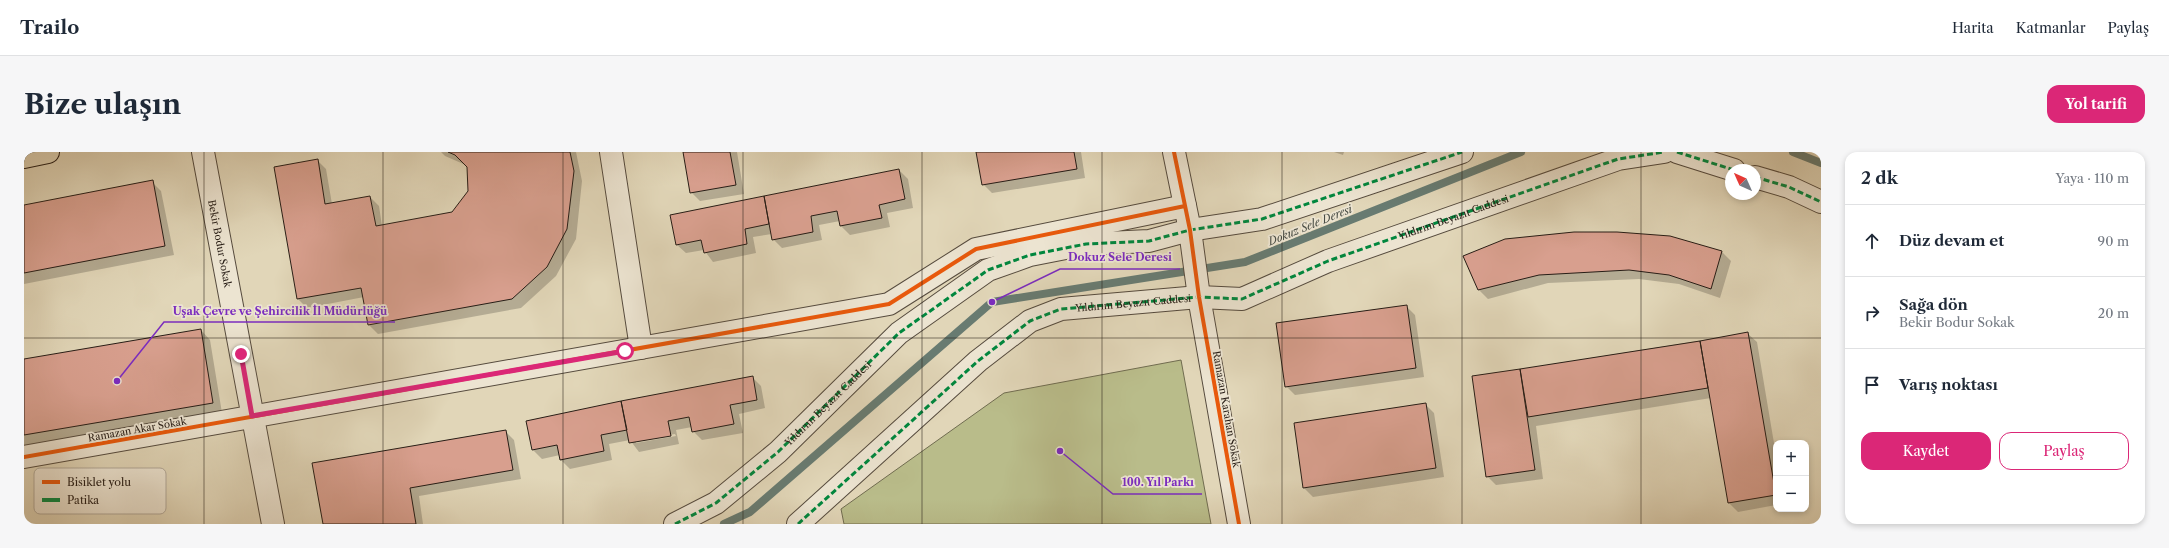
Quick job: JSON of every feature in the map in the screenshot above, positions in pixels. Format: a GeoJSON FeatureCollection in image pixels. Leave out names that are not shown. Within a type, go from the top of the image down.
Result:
{"type":"FeatureCollection","features":[{"type":"Feature","properties":{"kind":"street","name":"Bekir Bodur Sokak"},"geometry":{"type":"LineString","coordinates":[[203,152],[272,524]]}},
{"type":"Feature","properties":{"kind":"street"},"geometry":{"type":"LineString","coordinates":[[611,152],[641,348]]}},
{"type":"Feature","properties":{"kind":"street"},"geometry":{"type":"LineString","coordinates":[[1174,152],[1190,230]]}},
{"type":"Feature","properties":{"kind":"street","name":"Yıldırım Beyazıt Caddesi"},"geometry":{"type":"LineString","coordinates":[[675,524],[721,498],[778,452],[899,333],[988,270],[1030,255],[1086,244],[1149,241],[1190,230],[1262,220],[1462,152]]}},
{"type":"Feature","properties":{"kind":"street","name":"Yıldırım Beyazıt Caddesi"},"geometry":{"type":"LineString","coordinates":[[798,524],[978,361],[1030,321],[1061,310],[1199,297],[1242,299],[1328,261],[1618,159],[1664,152]]}},
{"type":"Feature","properties":{"kind":"street"},"geometry":{"type":"LineString","coordinates":[[1677,152],[1725,167]]}},
{"type":"Feature","properties":{"kind":"street"},"geometry":{"type":"LineString","coordinates":[[1761,178],[1789,187],[1821,202]]}},
{"type":"Feature","properties":{"kind":"street","name":"Ramazan Akar Sokak"},"geometry":{"type":"LineString","coordinates":[[24,457],[889,304],[976,249],[1185,206]]}},
{"type":"Feature","properties":{"kind":"street","name":"Ramazan Karahan Sokak"},"geometry":{"type":"LineString","coordinates":[[1190,230],[1199,297],[1239,524]]}},
{"type":"Feature","properties":{"kind":"green space"},"geometry":{"type":"Polygon","coordinates":[[[1181,360],[1211,524],[844,524],[841,509],[1004,393],[1181,360]]]}},
{"type":"Feature","properties":{"kind":"building"},"geometry":{"type":"Polygon","coordinates":[[[448,152],[570,152],[574,171],[567,229],[547,267],[512,299],[368,325],[361,288],[297,299],[274,167],[318,159],[325,204],[370,196],[376,226],[452,212],[468,191],[467,167],[455,155],[448,152]]]}},
{"type":"Feature","properties":{"kind":"building"},"geometry":{"type":"Polygon","coordinates":[[[683,152],[730,152],[736,185],[690,193],[683,152]]]}},
{"type":"Feature","properties":{"kind":"building"},"geometry":{"type":"Polygon","coordinates":[[[976,152],[1074,152],[1077,169],[982,185],[976,152]]]}},
{"type":"Feature","properties":{"kind":"building"},"geometry":{"type":"Polygon","coordinates":[[[899,169],[905,199],[879,205],[882,218],[840,226],[837,211],[811,216],[813,232],[772,240],[764,196],[899,169]]]}},
{"type":"Feature","properties":{"kind":"building"},"geometry":{"type":"Polygon","coordinates":[[[153,180],[165,246],[24,273],[24,205],[153,180]]]}},
{"type":"Feature","properties":{"kind":"building"},"geometry":{"type":"Polygon","coordinates":[[[764,196],[769,224],[745,229],[747,244],[704,253],[701,240],[676,245],[670,215],[764,196]]]}},
{"type":"Feature","properties":{"kind":"building"},"geometry":{"type":"Polygon","coordinates":[[[1574,232],[1617,232],[1670,236],[1722,251],[1711,289],[1669,275],[1629,270],[1539,275],[1478,290],[1463,256],[1505,239],[1574,232]]]}},
{"type":"Feature","properties":{"kind":"building"},"geometry":{"type":"Polygon","coordinates":[[[1407,305],[1416,368],[1285,387],[1276,323],[1407,305]]]}},
{"type":"Feature","properties":{"kind":"building"},"geometry":{"type":"Polygon","coordinates":[[[201,329],[213,403],[24,435],[24,359],[201,329]]]}},
{"type":"Feature","properties":{"kind":"building"},"geometry":{"type":"Polygon","coordinates":[[[1748,332],[1773,478],[1773,496],[1728,503],[1700,341],[1748,332]]]}},
{"type":"Feature","properties":{"kind":"building"},"geometry":{"type":"Polygon","coordinates":[[[1700,341],[1708,388],[1528,417],[1520,369],[1700,341]]]}},
{"type":"Feature","properties":{"kind":"building"},"geometry":{"type":"Polygon","coordinates":[[[1520,369],[1535,470],[1486,477],[1472,376],[1520,369]]]}},
{"type":"Feature","properties":{"kind":"building"},"geometry":{"type":"Polygon","coordinates":[[[753,376],[757,400],[730,405],[734,424],[692,432],[689,417],[668,421],[671,436],[629,443],[621,401],[753,376]]]}},
{"type":"Feature","properties":{"kind":"building"},"geometry":{"type":"Polygon","coordinates":[[[621,401],[627,430],[601,435],[604,451],[560,460],[557,445],[532,450],[526,421],[621,401]]]}},
{"type":"Feature","properties":{"kind":"building"},"geometry":{"type":"Polygon","coordinates":[[[1426,403],[1436,468],[1303,488],[1294,423],[1426,403]]]}},
{"type":"Feature","properties":{"kind":"building"},"geometry":{"type":"Polygon","coordinates":[[[506,430],[513,470],[410,488],[416,524],[323,524],[312,463],[506,430]]]}},
{"type":"Feature","properties":{"kind":"waterway","name":"Dokuz Sele Deresi"},"geometry":{"type":"LineString","coordinates":[[724,524],[750,512],[992,302],[1245,262],[1521,152]]}},
{"type":"Feature","properties":{"kind":"waterway","name":"Dokuz Sele Deresi"},"geometry":{"type":"LineString","coordinates":[[1793,152],[1821,163]]}},
{"type":"Feature","properties":{"kind":"marked path"},"geometry":{"type":"LineString","coordinates":[[675,524],[716,503],[778,452],[899,333],[988,270],[1030,255],[1086,244],[1149,241],[1190,230],[1262,219],[1462,152]]}},
{"type":"Feature","properties":{"kind":"marked path"},"geometry":{"type":"LineString","coordinates":[[798,524],[978,361],[1030,321],[1061,309],[1199,297],[1242,299],[1328,261],[1618,159],[1664,152]]}},
{"type":"Feature","properties":{"kind":"marked path"},"geometry":{"type":"LineString","coordinates":[[1677,152],[1725,167]]}},
{"type":"Feature","properties":{"kind":"marked path"},"geometry":{"type":"LineString","coordinates":[[1761,179],[1789,187],[1821,202]]}},
{"type":"Feature","properties":{"kind":"cycle path"},"geometry":{"type":"LineString","coordinates":[[1174,152],[1190,230],[1199,297],[1239,524]]}},
{"type":"Feature","properties":{"kind":"cycle path"},"geometry":{"type":"LineString","coordinates":[[24,457],[889,304],[976,249],[1185,206]]}},
{"type":"Feature","properties":{"kind":"place","name":"Dokuz Sele Deresi"},"geometry":{"type":"Point","coordinates":[992,302]}},
{"type":"Feature","properties":{"kind":"place","name":"Uşak Çevre ve Şehircilik İl Müdürlüğü"},"geometry":{"type":"Point","coordinates":[117,381]}},
{"type":"Feature","properties":{"kind":"place","name":"100. Yıl Parkı"},"geometry":{"type":"Point","coordinates":[1060,451]}},
{"type":"Feature","properties":{"kind":"route"},"geometry":{"type":"LineString","coordinates":[[241,354],[252,416],[625,351]]}}]}
